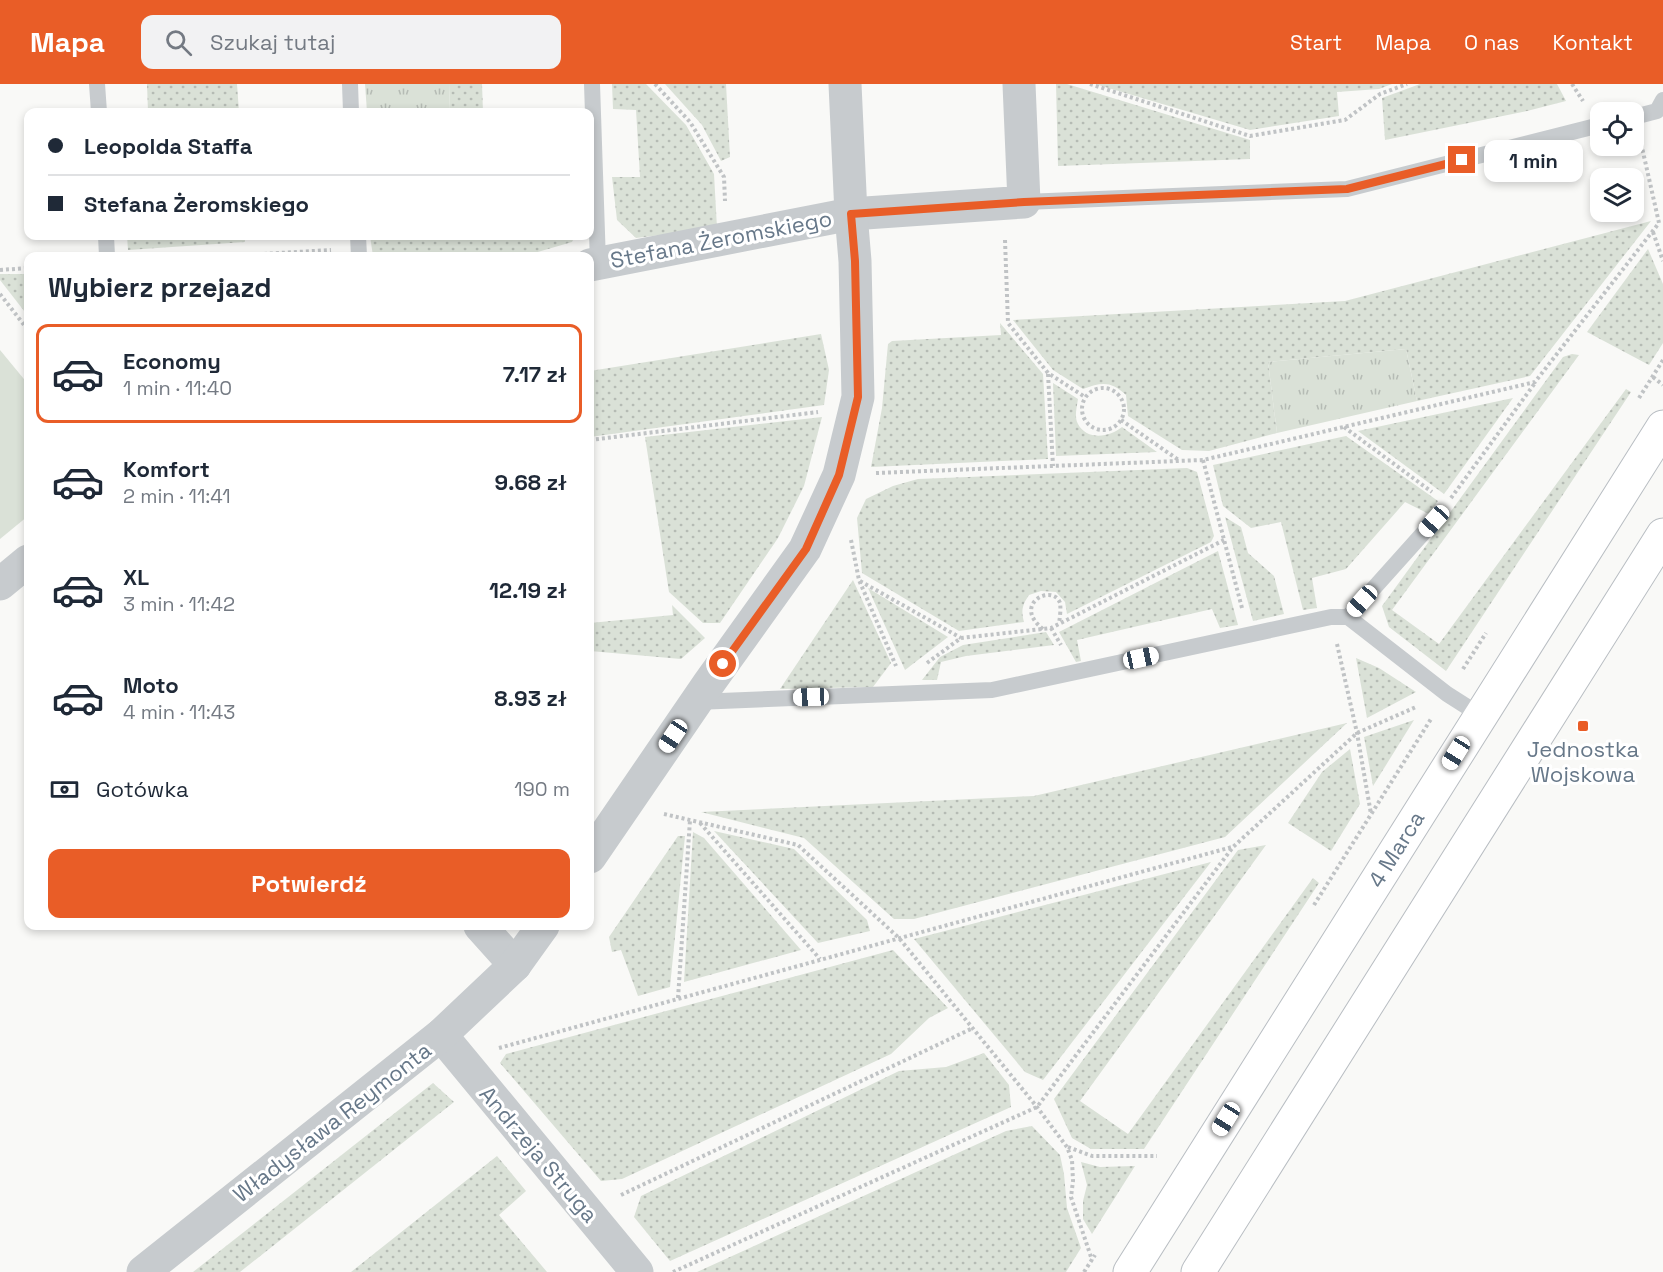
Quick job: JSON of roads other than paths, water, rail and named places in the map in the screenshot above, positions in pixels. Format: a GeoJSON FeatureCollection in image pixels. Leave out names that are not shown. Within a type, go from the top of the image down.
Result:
{"type":"FeatureCollection","features":[{"type":"Feature","properties":{"kind":"main road","name":"4 Marca"},"geometry":{"type":"LineString","coordinates":[[1130,1272],[1663,427]]}},
{"type":"Feature","properties":{"kind":"main road"},"geometry":{"type":"LineString","coordinates":[[1198,1272],[1663,535]]}},
{"type":"Feature","properties":{"kind":"street"},"geometry":{"type":"LineString","coordinates":[[594,851],[696,702],[806,549],[839,475],[858,397],[855,261],[845,84]]}},
{"type":"Feature","properties":{"kind":"street"},"geometry":{"type":"LineString","coordinates":[[1014,203],[1019,84]]}},
{"type":"Feature","properties":{"kind":"street","name":"Stefana Żeromskiego"},"geometry":{"type":"LineString","coordinates":[[594,264],[851,214],[1014,203]]}},
{"type":"Feature","properties":{"kind":"street"},"geometry":{"type":"LineString","coordinates":[[0,584],[24,564]]}},
{"type":"Feature","properties":{"kind":"street"},"geometry":{"type":"LineString","coordinates":[[484,930],[516,965]]}},
{"type":"Feature","properties":{"kind":"street","name":"Władysława Reymonta"},"geometry":{"type":"LineString","coordinates":[[143,1272],[451,1047],[516,965],[540,930]]}},
{"type":"Feature","properties":{"kind":"street","name":"Andrzeja Struga"},"geometry":{"type":"LineString","coordinates":[[451,1047],[637,1272]]}},
{"type":"Feature","properties":{"kind":"lane"},"geometry":{"type":"LineString","coordinates":[[98,84],[99,108]]}},
{"type":"Feature","properties":{"kind":"lane"},"geometry":{"type":"LineString","coordinates":[[350,84],[351,108]]}},
{"type":"Feature","properties":{"kind":"lane"},"geometry":{"type":"LineString","coordinates":[[592,84],[592,108]]}},
{"type":"Feature","properties":{"kind":"lane"},"geometry":{"type":"LineString","coordinates":[[1644,114],[1657,111],[1663,100]]}},
{"type":"Feature","properties":{"kind":"lane","name":"Stefana Żeromskiego"},"geometry":{"type":"LineString","coordinates":[[1014,203],[1347,189],[1590,128]]}},
{"type":"Feature","properties":{"kind":"lane"},"geometry":{"type":"LineString","coordinates":[[696,702],[902,687],[992,690],[1340,617],[1434,521]]}},
{"type":"Feature","properties":{"kind":"lane"},"geometry":{"type":"LineString","coordinates":[[1340,617],[1480,715]]}},
{"type":"Feature","properties":{"kind":"place","name":"Jednostka Wojskowa"},"geometry":{"type":"Point","coordinates":[1583,726]}}]}
